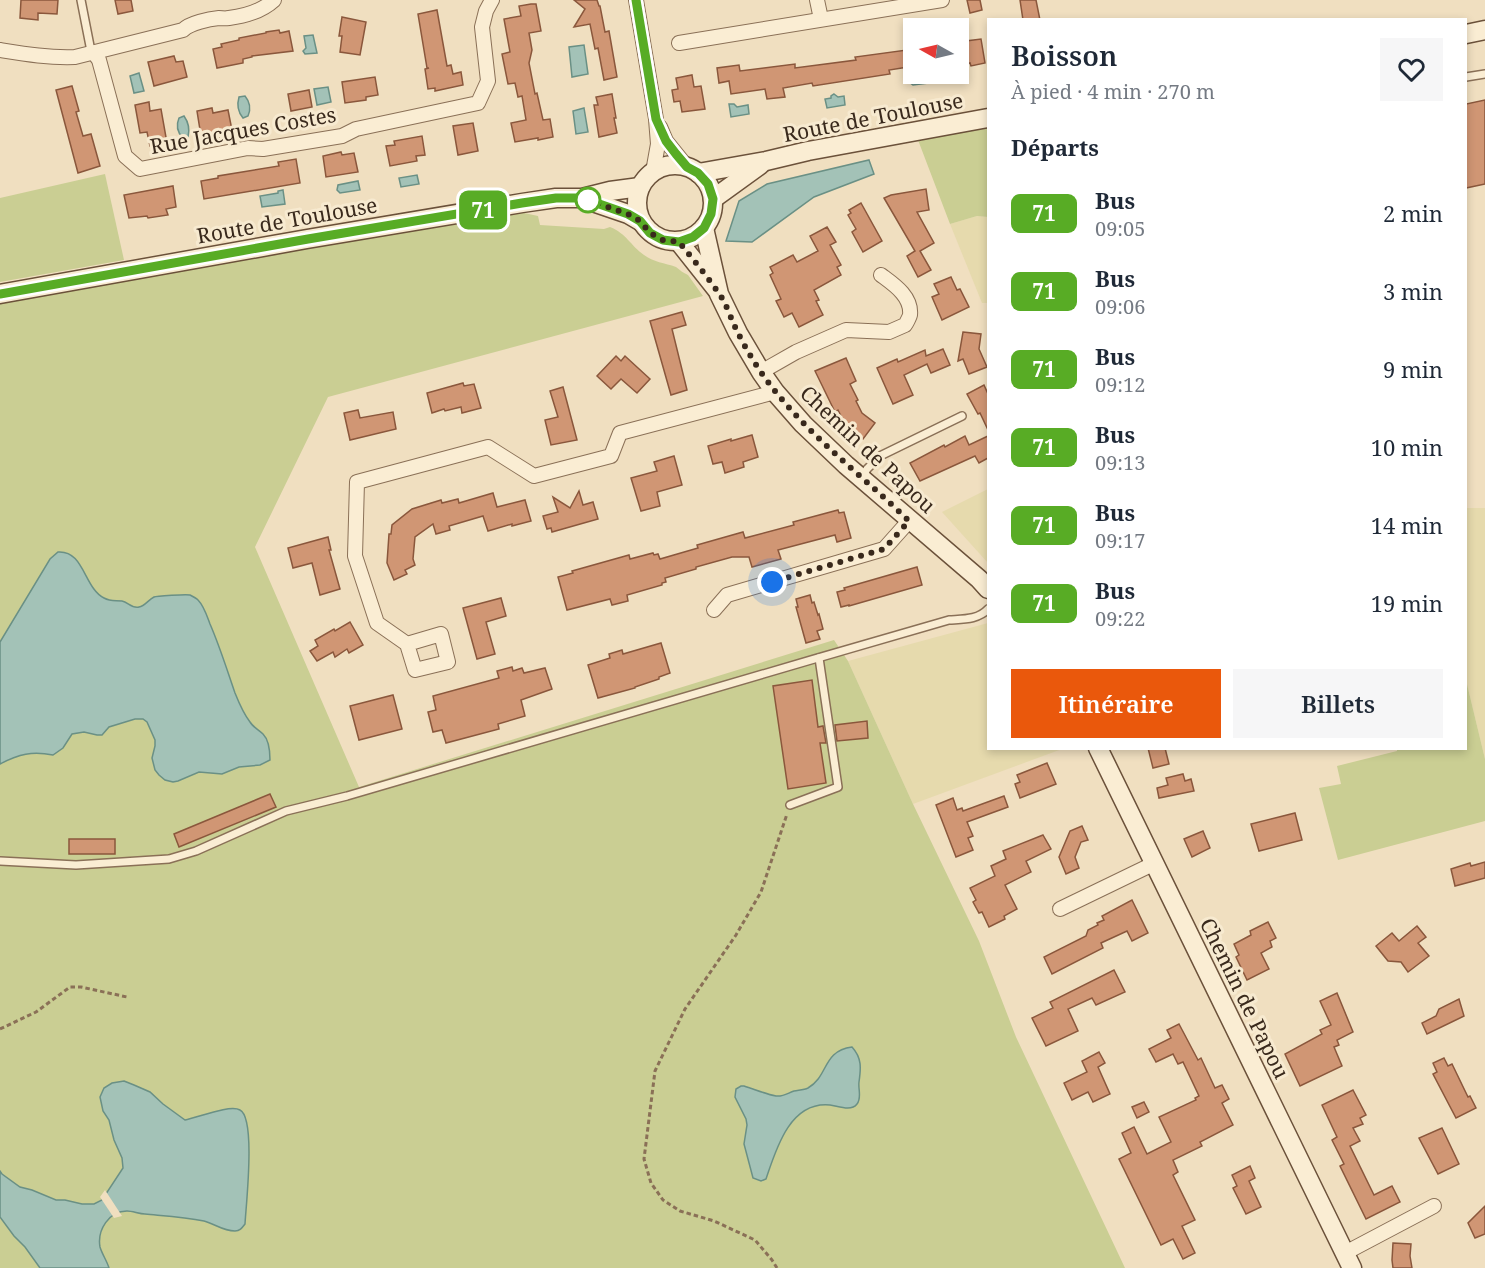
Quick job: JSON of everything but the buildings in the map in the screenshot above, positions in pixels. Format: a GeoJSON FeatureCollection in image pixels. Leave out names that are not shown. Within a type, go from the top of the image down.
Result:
{"type":"FeatureCollection","features":[{"type":"Feature","properties":{"kind":"main road"},"geometry":{"type":"LineString","coordinates":[[1467,34],[1485,30]]}},
{"type":"Feature","properties":{"kind":"main road","name":"Route de Toulouse"},"geometry":{"type":"LineString","coordinates":[[692,170],[766,161],[808,151],[987,118]]}},
{"type":"Feature","properties":{"kind":"main road","name":"Route de Toulouse"},"geometry":{"type":"LineString","coordinates":[[713,199],[766,161]]}},
{"type":"Feature","properties":{"kind":"main road"},"geometry":{"type":"LineString","coordinates":[[669,165],[692,170],[708,184],[713,199],[711,214],[704,228],[693,237],[679,242],[663,240],[650,233],[640,221],[636,204],[640,187],[653,172],[669,165]]}},
{"type":"Feature","properties":{"kind":"main road","name":"Route de Toulouse"},"geometry":{"type":"LineString","coordinates":[[0,294],[522,203],[556,198],[582,198],[640,187]]}},
{"type":"Feature","properties":{"kind":"main road","name":"Route de Toulouse"},"geometry":{"type":"LineString","coordinates":[[582,198],[628,214],[640,221]]}},
{"type":"Feature","properties":{"kind":"main road","name":"Chemin de Papou"},"geometry":{"type":"LineString","coordinates":[[704,228],[720,294],[738,333],[775,392],[803,424],[909,521],[987,588]]}},
{"type":"Feature","properties":{"kind":"main road","name":"Chemin de Papou"},"geometry":{"type":"LineString","coordinates":[[679,242],[720,294]]}},
{"type":"Feature","properties":{"kind":"main road","name":"Chemin de Papou"},"geometry":{"type":"LineString","coordinates":[[1099,750],[1348,1261]]}},
{"type":"Feature","properties":{"kind":"street"},"geometry":{"type":"LineString","coordinates":[[0,50],[35,56],[75,57],[183,30],[188,25],[255,12],[273,0]]}},
{"type":"Feature","properties":{"kind":"street","name":"Rue Jacques Costes"},"geometry":{"type":"LineString","coordinates":[[94,53],[99,60],[125,156],[140,169],[248,148],[262,149],[342,136],[356,129],[478,103],[488,81],[482,27],[486,11],[492,0]]}},
{"type":"Feature","properties":{"kind":"street"},"geometry":{"type":"LineString","coordinates":[[636,0],[656,119],[658,144],[653,172]]}},
{"type":"Feature","properties":{"kind":"street"},"geometry":{"type":"LineString","coordinates":[[818,0],[820,19]]}},
{"type":"Feature","properties":{"kind":"street"},"geometry":{"type":"LineString","coordinates":[[679,43],[942,0]]}},
{"type":"Feature","properties":{"kind":"street"},"geometry":{"type":"LineString","coordinates":[[656,119],[666,141],[692,170]]}},
{"type":"Feature","properties":{"kind":"street"},"geometry":{"type":"LineString","coordinates":[[761,372],[796,352],[846,330],[889,332],[905,325],[910,315],[908,304],[901,291],[881,274]]}},
{"type":"Feature","properties":{"kind":"street"},"geometry":{"type":"LineString","coordinates":[[407,644],[377,623],[355,556],[357,482],[488,447],[534,476],[611,456],[620,433],[775,392]]}},
{"type":"Feature","properties":{"kind":"street"},"geometry":{"type":"LineString","coordinates":[[714,610],[727,595],[884,549],[909,521]]}},
{"type":"Feature","properties":{"kind":"street"},"geometry":{"type":"LineString","coordinates":[[1060,909],[1154,864]]}},
{"type":"Feature","properties":{"kind":"street"},"geometry":{"type":"LineString","coordinates":[[1348,1261],[1434,1206]]}},
{"type":"Feature","properties":{"kind":"lane"},"geometry":{"type":"LineString","coordinates":[[81,0],[90,46],[94,53]]}},
{"type":"Feature","properties":{"kind":"lane"},"geometry":{"type":"LineString","coordinates":[[1467,77],[1485,74]]}},
{"type":"Feature","properties":{"kind":"lane"},"geometry":{"type":"LineString","coordinates":[[862,478],[880,456],[962,416]]}},
{"type":"Feature","properties":{"kind":"lane"},"geometry":{"type":"LineString","coordinates":[[0,861],[76,865],[169,859],[196,851],[286,811],[347,796],[949,620],[970,618],[987,610]]}},
{"type":"Feature","properties":{"kind":"lane"},"geometry":{"type":"LineString","coordinates":[[790,805],[838,787],[819,658]]}},
{"type":"Feature","properties":{"kind":"path"},"geometry":{"type":"LineString","coordinates":[[775,1268],[772,1260],[755,1240],[714,1221],[680,1211],[663,1200],[651,1183],[644,1159],[655,1071],[685,1009],[736,935],[761,892],[790,805]]}},
{"type":"Feature","properties":{"kind":"path"},"geometry":{"type":"LineString","coordinates":[[0,1029],[36,1012],[70,987],[81,987],[127,997]]}},
{"type":"Feature","properties":{"kind":"shaded area"},"geometry":{"type":"Polygon","coordinates":[[[977,216],[987,217],[987,303],[982,303],[950,224],[977,216]]]}},
{"type":"Feature","properties":{"kind":"shaded area"},"geometry":{"type":"Polygon","coordinates":[[[987,490],[987,562],[942,512],[987,490]]]}},
{"type":"Feature","properties":{"kind":"shaded area"},"geometry":{"type":"Polygon","coordinates":[[[1467,508],[1485,508],[1485,759],[1467,684],[1467,508]]]}},
{"type":"Feature","properties":{"kind":"shaded area"},"geometry":{"type":"Polygon","coordinates":[[[987,623],[987,750],[1059,750],[913,804],[848,661],[987,623]]]}},
{"type":"Feature","properties":{"kind":"green space"},"geometry":{"type":"Polygon","coordinates":[[[987,127],[987,217],[977,216],[950,224],[918,140],[987,127]]]}},
{"type":"Feature","properties":{"kind":"green space"},"geometry":{"type":"Polygon","coordinates":[[[105,174],[124,260],[0,282],[0,198],[105,174]]]}},
{"type":"Feature","properties":{"kind":"green space"},"geometry":{"type":"Polygon","coordinates":[[[515,211],[538,216],[540,225],[604,229],[610,227],[621,233],[648,257],[676,267],[688,275],[703,296],[328,397],[255,547],[359,787],[834,640],[848,661],[979,941],[1016,1037],[1125,1268],[0,1268],[0,303],[515,211]]]}},
{"type":"Feature","properties":{"kind":"green space"},"geometry":{"type":"Polygon","coordinates":[[[1467,684],[1485,759],[1485,821],[1338,860],[1319,788],[1341,784],[1337,766],[1397,751],[1467,750],[1467,684]]]}},
{"type":"Feature","properties":{"kind":"water"},"geometry":{"type":"Polygon","coordinates":[[[313,35],[317,53],[305,54],[303,51],[306,48],[304,36],[313,35]]]}},
{"type":"Feature","properties":{"kind":"water"},"geometry":{"type":"Polygon","coordinates":[[[584,45],[588,74],[572,77],[569,47],[584,45]]]}},
{"type":"Feature","properties":{"kind":"water"},"geometry":{"type":"Polygon","coordinates":[[[139,73],[144,91],[134,93],[130,76],[139,73]]]}},
{"type":"Feature","properties":{"kind":"water"},"geometry":{"type":"Polygon","coordinates":[[[328,87],[331,102],[317,105],[314,89],[328,87]]]}},
{"type":"Feature","properties":{"kind":"water"},"geometry":{"type":"Polygon","coordinates":[[[834,94],[838,97],[844,96],[845,105],[827,108],[825,99],[831,98],[834,94]]]}},
{"type":"Feature","properties":{"kind":"water"},"geometry":{"type":"Polygon","coordinates":[[[245,96],[249,103],[249,111],[248,116],[243,118],[238,102],[239,97],[245,96]]]}},
{"type":"Feature","properties":{"kind":"water"},"geometry":{"type":"Polygon","coordinates":[[[729,104],[737,107],[748,105],[749,114],[731,117],[729,104]]]}},
{"type":"Feature","properties":{"kind":"water"},"geometry":{"type":"Polygon","coordinates":[[[584,108],[588,132],[576,134],[573,111],[584,108]]]}},
{"type":"Feature","properties":{"kind":"water"},"geometry":{"type":"Polygon","coordinates":[[[184,116],[189,131],[188,137],[183,138],[177,126],[179,118],[184,116]]]}},
{"type":"Feature","properties":{"kind":"water"},"geometry":{"type":"Polygon","coordinates":[[[869,160],[874,174],[814,197],[752,242],[726,241],[739,201],[767,184],[869,160]]]}},
{"type":"Feature","properties":{"kind":"water"},"geometry":{"type":"Polygon","coordinates":[[[417,175],[419,184],[401,187],[399,178],[417,175]]]}},
{"type":"Feature","properties":{"kind":"water"},"geometry":{"type":"Polygon","coordinates":[[[358,181],[360,190],[340,193],[337,190],[338,185],[358,181]]]}},
{"type":"Feature","properties":{"kind":"water"},"geometry":{"type":"Polygon","coordinates":[[[283,190],[285,204],[262,207],[260,196],[283,190]]]}},
{"type":"Feature","properties":{"kind":"water"},"geometry":{"type":"Polygon","coordinates":[[[58,552],[67,553],[73,557],[97,593],[107,599],[122,601],[137,607],[156,597],[191,595],[198,600],[206,614],[241,708],[251,724],[267,739],[270,760],[260,765],[239,767],[222,774],[199,772],[178,781],[165,780],[155,770],[152,758],[155,740],[147,722],[143,719],[135,719],[109,727],[102,735],[84,732],[72,734],[63,748],[53,755],[26,754],[0,764],[0,642],[50,559],[58,552]]]}},
{"type":"Feature","properties":{"kind":"water"},"geometry":{"type":"Polygon","coordinates":[[[852,1047],[860,1063],[860,1096],[857,1104],[851,1108],[816,1106],[805,1111],[795,1119],[780,1141],[766,1179],[761,1181],[753,1178],[744,1144],[746,1119],[735,1097],[736,1089],[744,1086],[779,1096],[806,1089],[820,1077],[835,1053],[852,1047]]]}},
{"type":"Feature","properties":{"kind":"water"},"geometry":{"type":"Polygon","coordinates":[[[124,1081],[150,1092],[185,1120],[221,1110],[240,1110],[245,1116],[249,1145],[245,1224],[238,1230],[231,1231],[197,1220],[129,1211],[121,1212],[110,1218],[100,1234],[100,1247],[109,1268],[40,1268],[0,1217],[0,1171],[20,1187],[56,1200],[94,1204],[102,1200],[123,1168],[122,1158],[109,1120],[103,1111],[100,1097],[104,1088],[112,1083],[124,1081]]]}},
{"type":"Feature","properties":{"kind":"pier"},"geometry":{"type":"Polygon","coordinates":[[[105,1190],[122,1216],[114,1218],[100,1197],[105,1190]]]}},
{"type":"Feature","properties":{"kind":"bus line","name":"71"},"geometry":{"type":"LineString","coordinates":[[0,294],[556,198],[582,198],[608,206],[640,221],[650,233],[663,240],[679,242],[693,237],[704,228],[711,214],[713,199],[708,184],[698,173],[687,167],[676,154],[666,141],[656,119],[636,0]]}},
{"type":"Feature","properties":{"kind":"route"},"geometry":{"type":"LineString","coordinates":[[588,200],[628,214],[640,221],[650,233],[663,240],[679,242],[720,294],[738,333],[775,392],[803,424],[909,521],[884,549],[772,582]]}}]}
